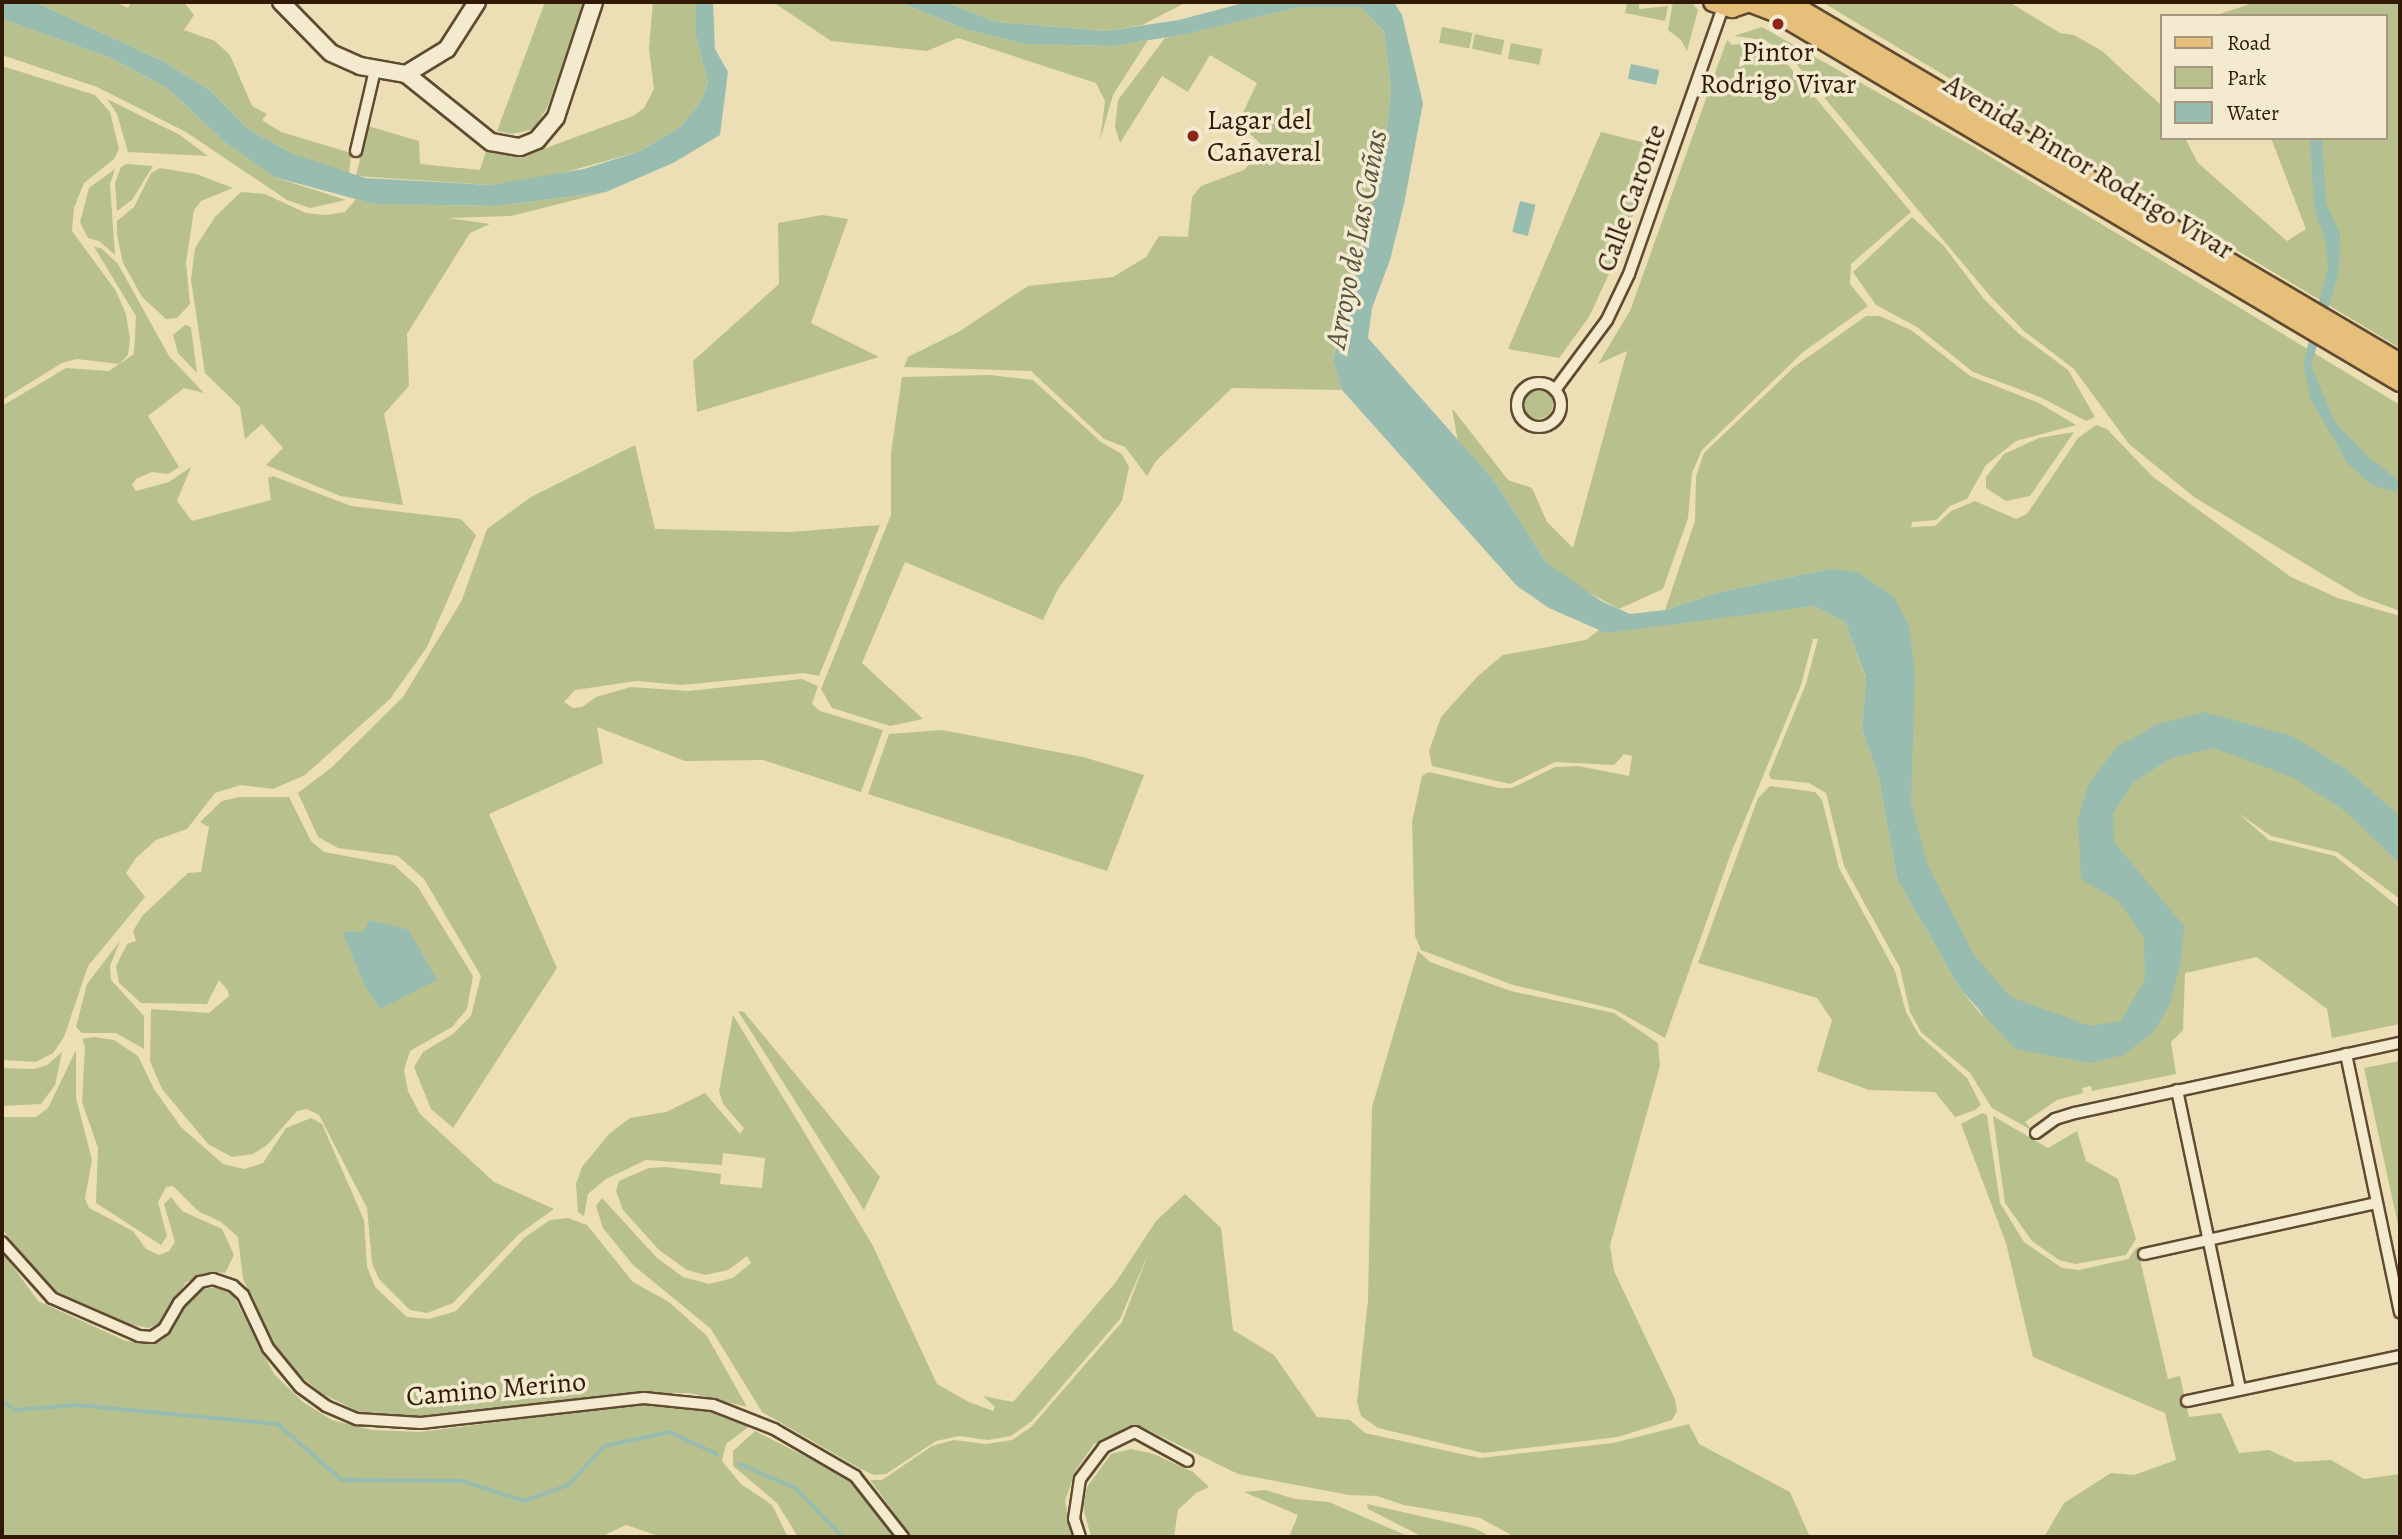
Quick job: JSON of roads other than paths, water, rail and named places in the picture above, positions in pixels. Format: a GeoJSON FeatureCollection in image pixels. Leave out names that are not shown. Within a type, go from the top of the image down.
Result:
{"type":"FeatureCollection","features":[{"type":"Feature","properties":{"kind":"main road","name":"Avenida Pintor Rodrigo Vivar"},"geometry":{"type":"LineString","coordinates":[[1749,2],[1777,13],[2400,382]]}},
{"type":"Feature","properties":{"kind":"main road"},"geometry":{"type":"LineString","coordinates":[[1718,4],[1749,2]]}},
{"type":"Feature","properties":{"kind":"main road","name":"Avenida Pintor Rodrigo Vivar"},"geometry":{"type":"LineString","coordinates":[[1788,2],[2400,363]]}},
{"type":"Feature","properties":{"kind":"street"},"geometry":{"type":"LineString","coordinates":[[281,2],[331,52],[375,70],[406,74],[491,142],[503,147],[528,143],[547,131],[556,117],[594,2]]}},
{"type":"Feature","properties":{"kind":"street"},"geometry":{"type":"LineString","coordinates":[[406,74],[447,49],[477,2]]}},
{"type":"Feature","properties":{"kind":"street","name":"Calle Caronte"},"geometry":{"type":"LineString","coordinates":[[1555,390],[1607,320],[1629,274],[1718,4]]}},
{"type":"Feature","properties":{"kind":"street"},"geometry":{"type":"LineString","coordinates":[[356,151],[375,70]]}},
{"type":"Feature","properties":{"kind":"street"},"geometry":{"type":"LineString","coordinates":[[1544,383],[1555,390],[1559,414],[1539,427],[1527,424],[1519,415],[1521,391],[1544,383]]}},
{"type":"Feature","properties":{"kind":"street"},"geometry":{"type":"LineString","coordinates":[[2036,1133],[2055,1119],[2400,1043]]}},
{"type":"Feature","properties":{"kind":"street"},"geometry":{"type":"LineString","coordinates":[[2346,1054],[2375,1203],[2400,1312]]}},
{"type":"Feature","properties":{"kind":"street"},"geometry":{"type":"LineString","coordinates":[[2177,1090],[2240,1389]]}},
{"type":"Feature","properties":{"kind":"street"},"geometry":{"type":"LineString","coordinates":[[2144,1254],[2375,1203]]}},
{"type":"Feature","properties":{"kind":"street","name":"Camino Merino"},"geometry":{"type":"LineString","coordinates":[[2,1242],[52,1298],[139,1336],[152,1337],[164,1329],[179,1303],[200,1282],[213,1279],[233,1286],[243,1295],[268,1348],[300,1387],[326,1406],[357,1419],[421,1423],[644,1398],[713,1405],[774,1429],[855,1476],[903,1537]]}},
{"type":"Feature","properties":{"kind":"street"},"geometry":{"type":"LineString","coordinates":[[2187,1401],[2400,1356]]}},
{"type":"Feature","properties":{"kind":"street"},"geometry":{"type":"LineString","coordinates":[[1080,1537],[1074,1520],[1080,1479],[1104,1447],[1135,1432],[1188,1461]]}},
{"type":"Feature","properties":{"kind":"water"},"geometry":{"type":"Polygon","coordinates":[[[2,2],[35,2],[165,62],[211,91],[247,128],[293,154],[365,178],[491,185],[584,169],[638,152],[679,128],[700,103],[708,82],[696,37],[696,3],[713,2],[715,49],[728,72],[720,135],[673,163],[606,192],[497,206],[374,204],[274,177],[227,144],[167,88],[111,58],[2,19],[2,2]]]}},
{"type":"Feature","properties":{"kind":"water"},"geometry":{"type":"Polygon","coordinates":[[[899,2],[945,2],[997,22],[1105,31],[1179,20],[1247,2],[1394,2],[1402,15],[1423,103],[1404,204],[1390,260],[1372,308],[1368,338],[1496,483],[1545,561],[1601,601],[1630,614],[1665,610],[1720,592],[1829,569],[1858,572],[1894,597],[1909,626],[1915,672],[1911,804],[1928,866],[1974,955],[2011,997],[2090,1026],[2121,1021],[2145,979],[2144,938],[2118,901],[2081,879],[2078,817],[2089,783],[2117,747],[2158,724],[2204,712],[2292,736],[2346,769],[2400,816],[2400,864],[2345,811],[2294,778],[2214,748],[2171,758],[2133,783],[2113,813],[2114,842],[2184,926],[2181,961],[2170,1004],[2153,1033],[2123,1055],[2091,1063],[2015,1049],[1961,990],[1897,879],[1879,778],[1862,730],[1866,678],[1845,622],[1814,606],[1606,633],[1549,608],[1517,586],[1342,390],[1333,360],[1383,161],[1391,89],[1384,32],[1361,7],[1300,7],[1181,35],[1112,46],[1025,44],[965,29],[899,2]]]}},
{"type":"Feature","properties":{"kind":"water"},"geometry":{"type":"Polygon","coordinates":[[[1631,64],[1659,70],[1656,85],[1628,79],[1631,64]]]}},
{"type":"Feature","properties":{"kind":"water"},"geometry":{"type":"Polygon","coordinates":[[[2310,140],[2322,140],[2326,203],[2340,234],[2339,271],[2311,366],[2335,422],[2369,458],[2400,481],[2400,492],[2373,486],[2348,464],[2310,398],[2303,364],[2328,268],[2326,243],[2314,208],[2310,140]]]}},
{"type":"Feature","properties":{"kind":"water"},"geometry":{"type":"Polygon","coordinates":[[[1520,201],[1536,205],[1528,236],[1512,232],[1520,201]]]}},
{"type":"Feature","properties":{"kind":"water"},"geometry":{"type":"Polygon","coordinates":[[[370,920],[409,930],[437,980],[380,1009],[364,984],[342,931],[363,932],[370,920]]]}},
{"type":"Feature","properties":{"kind":"waterway"},"geometry":{"type":"LineString","coordinates":[[2,1401],[16,1410],[76,1405],[278,1424],[342,1480],[462,1481],[525,1501],[568,1485],[605,1446],[670,1432],[717,1454]]}},
{"type":"Feature","properties":{"kind":"waterway"},"geometry":{"type":"LineString","coordinates":[[740,1464],[796,1488],[843,1537]]}},
{"type":"Feature","properties":{"kind":"place","name":"Pintor Rodrigo Vivar"},"geometry":{"type":"Point","coordinates":[1778,24]}},
{"type":"Feature","properties":{"kind":"place","name":"Lagar del Cañaveral"},"geometry":{"type":"Point","coordinates":[1193,136]}},
{"type":"Feature","properties":{"kind":"water label","name":"Arroyo de Las Cañas"},"geometry":{"type":"Point","coordinates":[1356,239]}}]}
